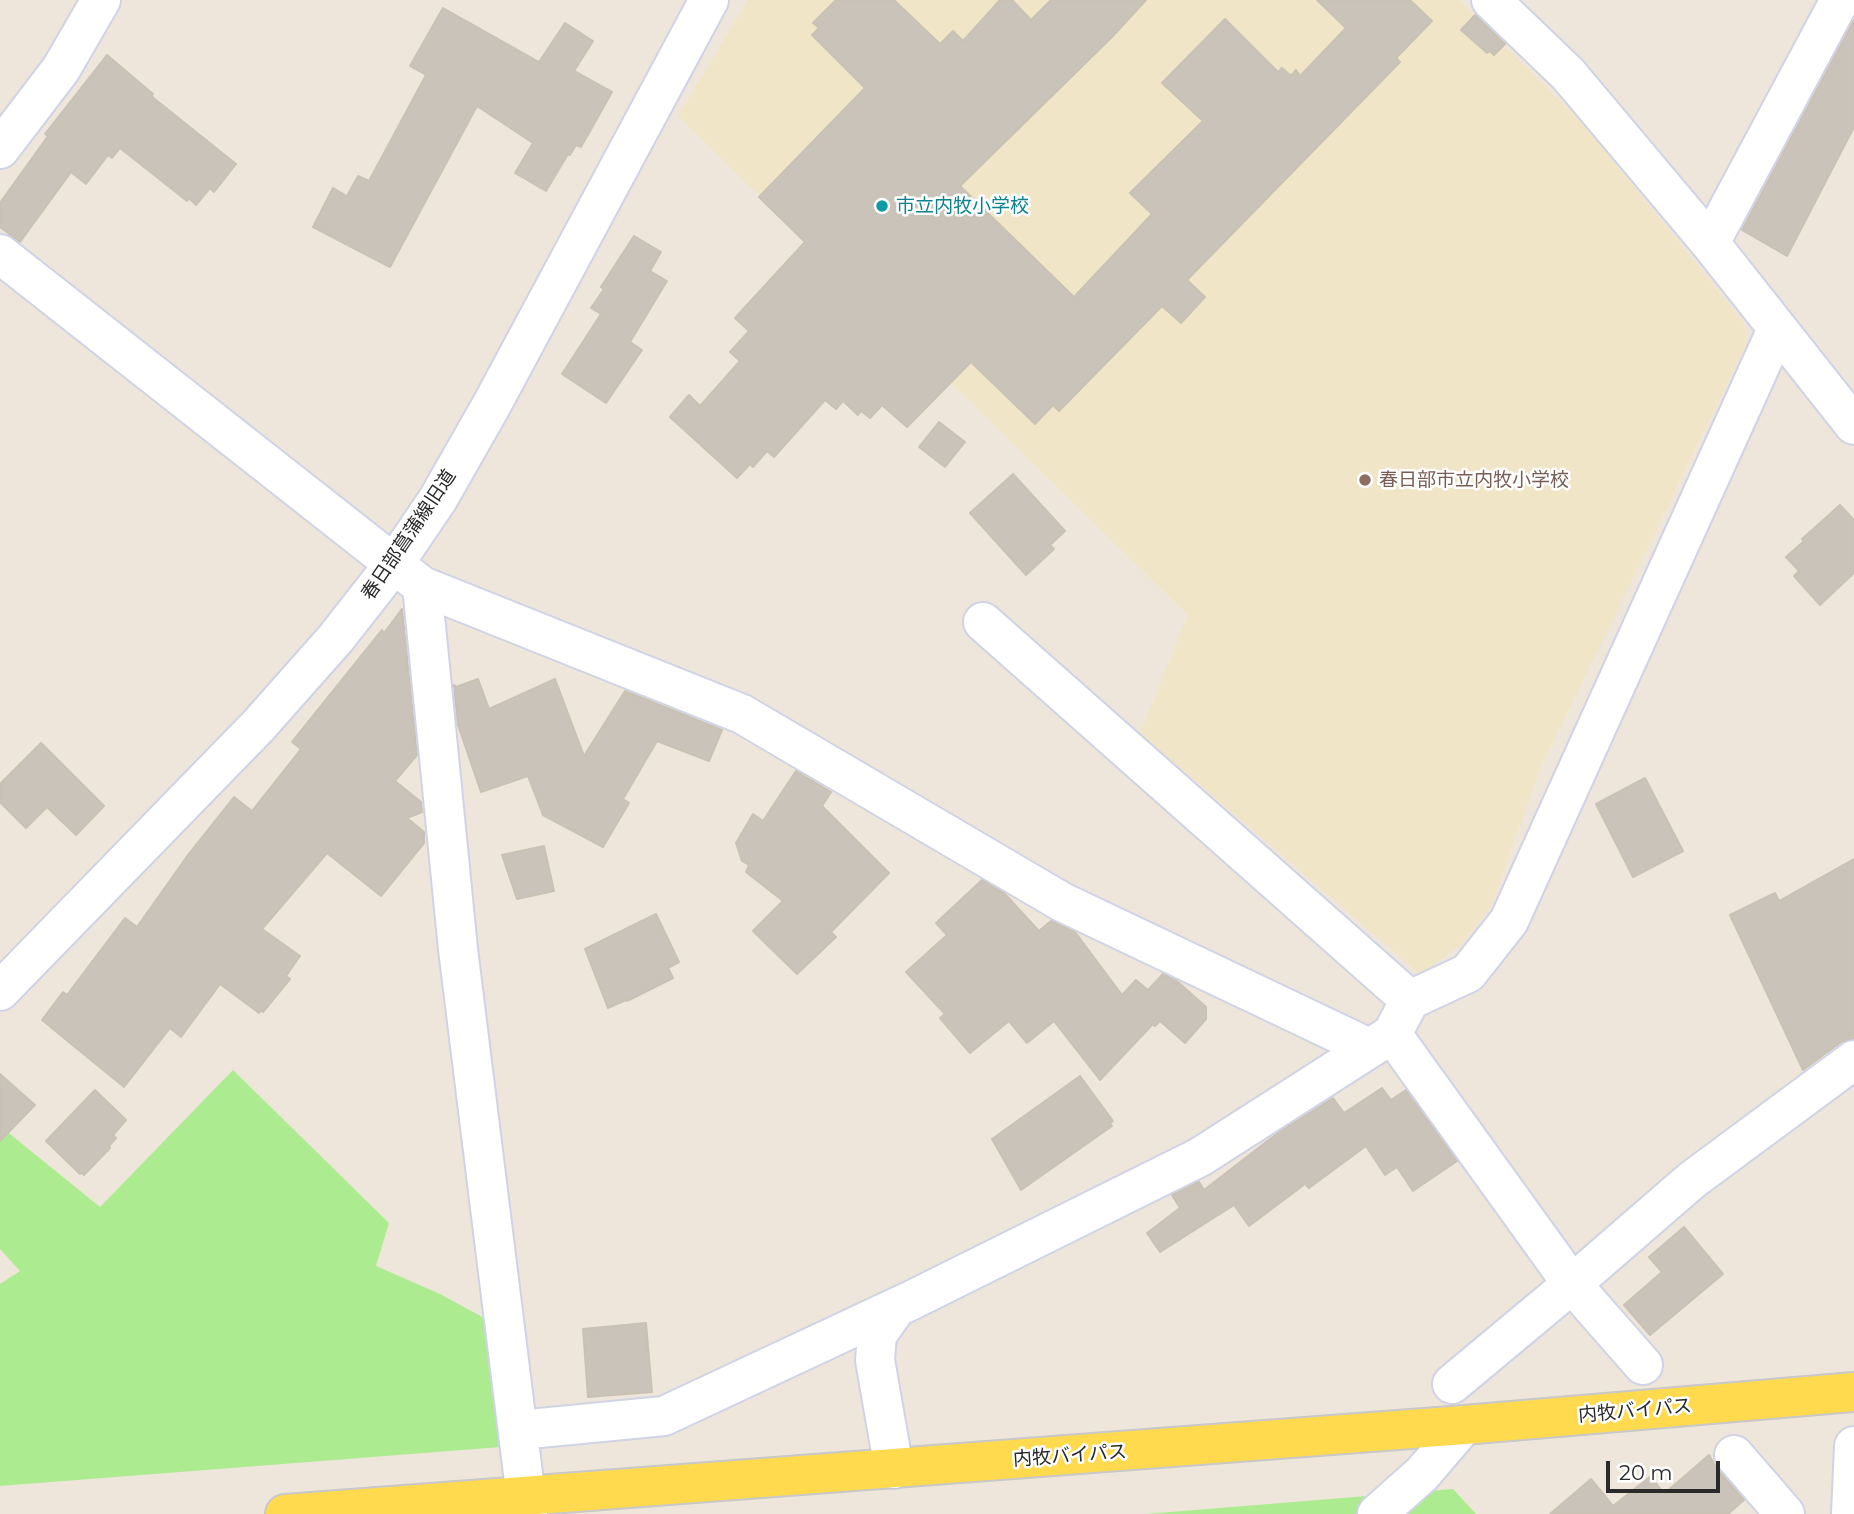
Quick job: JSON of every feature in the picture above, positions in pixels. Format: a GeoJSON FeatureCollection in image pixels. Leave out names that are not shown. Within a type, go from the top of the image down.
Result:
{"type":"FeatureCollection","features":[{"type":"Feature","properties":{"kind":"main road","name":"内牧バイパス"},"geometry":{"type":"LineString","coordinates":[[285,1514],[528,1505],[894,1469],[1854,1392]]}},
{"type":"Feature","properties":{"kind":"street"},"geometry":{"type":"LineString","coordinates":[[0,149],[61,69],[101,0]]}},
{"type":"Feature","properties":{"kind":"street","name":"春日部菖蒲線旧道"},"geometry":{"type":"LineString","coordinates":[[0,991],[259,726],[335,638],[408,575],[438,499],[491,406],[709,0]]}},
{"type":"Feature","properties":{"kind":"street"},"geometry":{"type":"LineString","coordinates":[[1491,0],[1568,74],[1710,243],[1854,425]]}},
{"type":"Feature","properties":{"kind":"street"},"geometry":{"type":"LineString","coordinates":[[1710,243],[1840,0]]}},
{"type":"Feature","properties":{"kind":"street"},"geometry":{"type":"LineString","coordinates":[[0,254],[408,575],[742,714],[1062,902],[1381,1041],[1572,1284],[1643,1365]]}},
{"type":"Feature","properties":{"kind":"street"},"geometry":{"type":"LineString","coordinates":[[519,1430],[664,1416],[897,1307],[1200,1157],[1381,1041],[1410,1000],[1468,973],[1509,921],[1777,329]]}},
{"type":"Feature","properties":{"kind":"street"},"geometry":{"type":"LineString","coordinates":[[408,575],[528,1505]]}},
{"type":"Feature","properties":{"kind":"street"},"geometry":{"type":"LineString","coordinates":[[984,622],[1410,1000]]}},
{"type":"Feature","properties":{"kind":"street"},"geometry":{"type":"LineString","coordinates":[[1452,1384],[1692,1180],[1854,1060]]}},
{"type":"Feature","properties":{"kind":"street"},"geometry":{"type":"LineString","coordinates":[[894,1469],[875,1360],[877,1335],[897,1307]]}},
{"type":"Feature","properties":{"kind":"street"},"geometry":{"type":"LineString","coordinates":[[1377,1514],[1422,1474],[1464,1425]]}},
{"type":"Feature","properties":{"kind":"street"},"geometry":{"type":"LineString","coordinates":[[1851,1514],[1854,1446]]}},
{"type":"Feature","properties":{"kind":"street"},"geometry":{"type":"LineString","coordinates":[[1734,1455],[1785,1514]]}},
{"type":"Feature","properties":{"kind":"shaded area","name":"春日部市立内牧小学校"},"geometry":{"type":"Polygon","coordinates":[[[748,0],[1459,0],[1583,124],[1744,323],[1746,345],[1540,770],[1491,906],[1461,945],[1420,974],[1140,733],[1188,615],[678,116],[748,0]]]}},
{"type":"Feature","properties":{"kind":"green space"},"geometry":{"type":"Polygon","coordinates":[[[233,1070],[389,1223],[376,1266],[440,1294],[488,1320],[501,1447],[0,1486],[0,1284],[20,1271],[0,1249],[0,1126],[100,1207],[233,1070]]]}},
{"type":"Feature","properties":{"kind":"green space"},"geometry":{"type":"Polygon","coordinates":[[[1453,1489],[1476,1514],[1146,1514],[1453,1489]]]}},
{"type":"Feature","properties":{"kind":"building","name":"市立内牧小学校"},"geometry":{"type":"Polygon","coordinates":[[[836,0],[894,0],[940,44],[953,31],[963,41],[1000,0],[1012,0],[1031,20],[1051,0],[1146,0],[1112,37],[960,186],[1074,297],[1152,214],[1130,193],[1203,121],[1162,83],[1225,19],[1278,72],[1282,68],[1291,76],[1296,70],[1300,76],[1346,28],[1317,0],[1410,0],[1432,21],[1396,58],[1400,62],[1187,280],[1205,297],[1181,323],[1162,306],[1059,411],[1053,405],[1035,424],[971,362],[907,427],[882,405],[870,418],[861,411],[858,415],[843,401],[836,409],[825,400],[774,457],[767,451],[753,467],[750,464],[737,478],[670,417],[689,395],[700,406],[740,361],[730,352],[749,331],[735,318],[805,242],[759,197],[865,88],[812,35],[819,28],[813,23],[836,0]]]}},
{"type":"Feature","properties":{"kind":"building"},"geometry":{"type":"Polygon","coordinates":[[[443,8],[539,62],[565,23],[593,41],[574,71],[612,92],[581,147],[576,145],[570,155],[568,154],[546,191],[515,173],[533,143],[477,106],[390,267],[313,227],[333,188],[347,196],[358,176],[369,181],[426,75],[410,66],[443,8]]]}},
{"type":"Feature","properties":{"kind":"building"},"geometry":{"type":"Polygon","coordinates":[[[1475,15],[1505,44],[1494,55],[1490,51],[1487,53],[1461,30],[1475,15]]]}},
{"type":"Feature","properties":{"kind":"building"},"geometry":{"type":"Polygon","coordinates":[[[1854,20],[1854,127],[1787,256],[1742,230],[1854,20]]]}},
{"type":"Feature","properties":{"kind":"building"},"geometry":{"type":"Polygon","coordinates":[[[107,55],[153,94],[151,96],[236,164],[214,192],[210,188],[196,205],[189,198],[187,201],[120,148],[112,158],[108,155],[86,184],[71,172],[20,242],[0,227],[0,203],[48,136],[45,134],[107,55]]]}},
{"type":"Feature","properties":{"kind":"building"},"geometry":{"type":"Polygon","coordinates":[[[634,236],[661,252],[650,271],[667,281],[630,342],[642,350],[606,403],[562,374],[601,314],[591,308],[604,289],[601,287],[634,236]]]}},
{"type":"Feature","properties":{"kind":"building"},"geometry":{"type":"Polygon","coordinates":[[[939,422],[965,442],[945,467],[919,447],[939,422]]]}},
{"type":"Feature","properties":{"kind":"building"},"geometry":{"type":"Polygon","coordinates":[[[1013,474],[1065,531],[1050,545],[1054,549],[1026,575],[970,513],[1013,474]]]}},
{"type":"Feature","properties":{"kind":"building"},"geometry":{"type":"Polygon","coordinates":[[[1840,505],[1854,520],[1854,573],[1820,605],[1794,576],[1799,571],[1786,557],[1840,505]]]}},
{"type":"Feature","properties":{"kind":"building"},"geometry":{"type":"Polygon","coordinates":[[[402,609],[417,755],[395,781],[421,802],[422,812],[407,818],[424,832],[424,843],[381,896],[327,853],[262,929],[300,956],[286,976],[290,979],[263,1012],[261,1010],[259,1013],[220,984],[181,1037],[170,1028],[124,1087],[42,1020],[63,992],[67,995],[125,918],[137,927],[188,855],[234,797],[252,811],[301,749],[292,742],[402,609]]]}},
{"type":"Feature","properties":{"kind":"building"},"geometry":{"type":"Polygon","coordinates":[[[478,679],[489,709],[555,679],[584,756],[625,691],[722,730],[709,761],[657,741],[623,799],[629,803],[603,847],[543,815],[528,776],[481,792],[458,725],[454,685],[456,687],[478,679]]]}},
{"type":"Feature","properties":{"kind":"building"},"geometry":{"type":"Polygon","coordinates":[[[41,743],[104,806],[76,835],[47,807],[26,828],[0,802],[0,784],[41,743]]]}},
{"type":"Feature","properties":{"kind":"building"},"geometry":{"type":"Polygon","coordinates":[[[796,771],[831,792],[822,806],[889,873],[831,932],[836,937],[797,974],[753,931],[783,901],[746,872],[749,865],[742,861],[736,843],[753,814],[763,821],[796,771]]]}},
{"type":"Feature","properties":{"kind":"building"},"geometry":{"type":"Polygon","coordinates":[[[1645,778],[1683,851],[1633,877],[1596,804],[1645,778]]]}},
{"type":"Feature","properties":{"kind":"building"},"geometry":{"type":"Polygon","coordinates":[[[544,846],[554,891],[517,899],[502,855],[544,846]]]}},
{"type":"Feature","properties":{"kind":"building"},"geometry":{"type":"Polygon","coordinates":[[[1854,859],[1854,1039],[1841,1042],[1803,1070],[1730,915],[1775,893],[1779,901],[1854,859]]]}},
{"type":"Feature","properties":{"kind":"building"},"geometry":{"type":"Polygon","coordinates":[[[982,880],[1004,893],[1039,931],[1051,921],[1075,932],[1122,995],[1136,980],[1148,990],[1163,974],[1178,982],[1206,1007],[1206,1019],[1185,1043],[1160,1021],[1155,1026],[1153,1024],[1100,1080],[1054,1021],[1027,1043],[1009,1021],[970,1053],[940,1018],[945,1014],[906,972],[947,935],[936,923],[982,880]]]}},
{"type":"Feature","properties":{"kind":"building"},"geometry":{"type":"Polygon","coordinates":[[[656,914],[679,962],[668,968],[673,978],[608,1008],[585,949],[656,914]]]}},
{"type":"Feature","properties":{"kind":"building"},"geometry":{"type":"Polygon","coordinates":[[[0,1074],[35,1105],[0,1141],[0,1074]]]}},
{"type":"Feature","properties":{"kind":"building"},"geometry":{"type":"Polygon","coordinates":[[[1080,1076],[1113,1121],[1110,1123],[1112,1126],[1021,1190],[992,1139],[1080,1076]]]}},
{"type":"Feature","properties":{"kind":"building"},"geometry":{"type":"Polygon","coordinates":[[[1382,1088],[1391,1100],[1406,1090],[1457,1161],[1413,1191],[1397,1167],[1385,1175],[1366,1146],[1309,1188],[1305,1184],[1249,1226],[1234,1205],[1160,1252],[1147,1233],[1180,1208],[1172,1195],[1199,1182],[1204,1190],[1279,1132],[1333,1098],[1344,1113],[1382,1088]]]}},
{"type":"Feature","properties":{"kind":"building"},"geometry":{"type":"Polygon","coordinates":[[[95,1090],[126,1120],[113,1135],[116,1138],[110,1148],[84,1175],[46,1141],[95,1090]]]}},
{"type":"Feature","properties":{"kind":"building"},"geometry":{"type":"Polygon","coordinates":[[[1684,1227],[1723,1274],[1650,1335],[1624,1305],[1662,1272],[1649,1257],[1684,1227]]]}},
{"type":"Feature","properties":{"kind":"building"},"geometry":{"type":"Polygon","coordinates":[[[646,1323],[652,1392],[588,1397],[583,1329],[646,1323]]]}},
{"type":"Feature","properties":{"kind":"building"},"geometry":{"type":"Polygon","coordinates":[[[1709,1455],[1717,1469],[1744,1500],[1728,1514],[1550,1514],[1591,1479],[1613,1506],[1651,1476],[1664,1494],[1709,1455]]]}},
{"type":"Feature","properties":{"kind":"place","name":"市立内牧小学校"},"geometry":{"type":"Point","coordinates":[882,206]}},
{"type":"Feature","properties":{"kind":"place","name":"春日部市立内牧小学校"},"geometry":{"type":"Point","coordinates":[1365,480]}}]}
